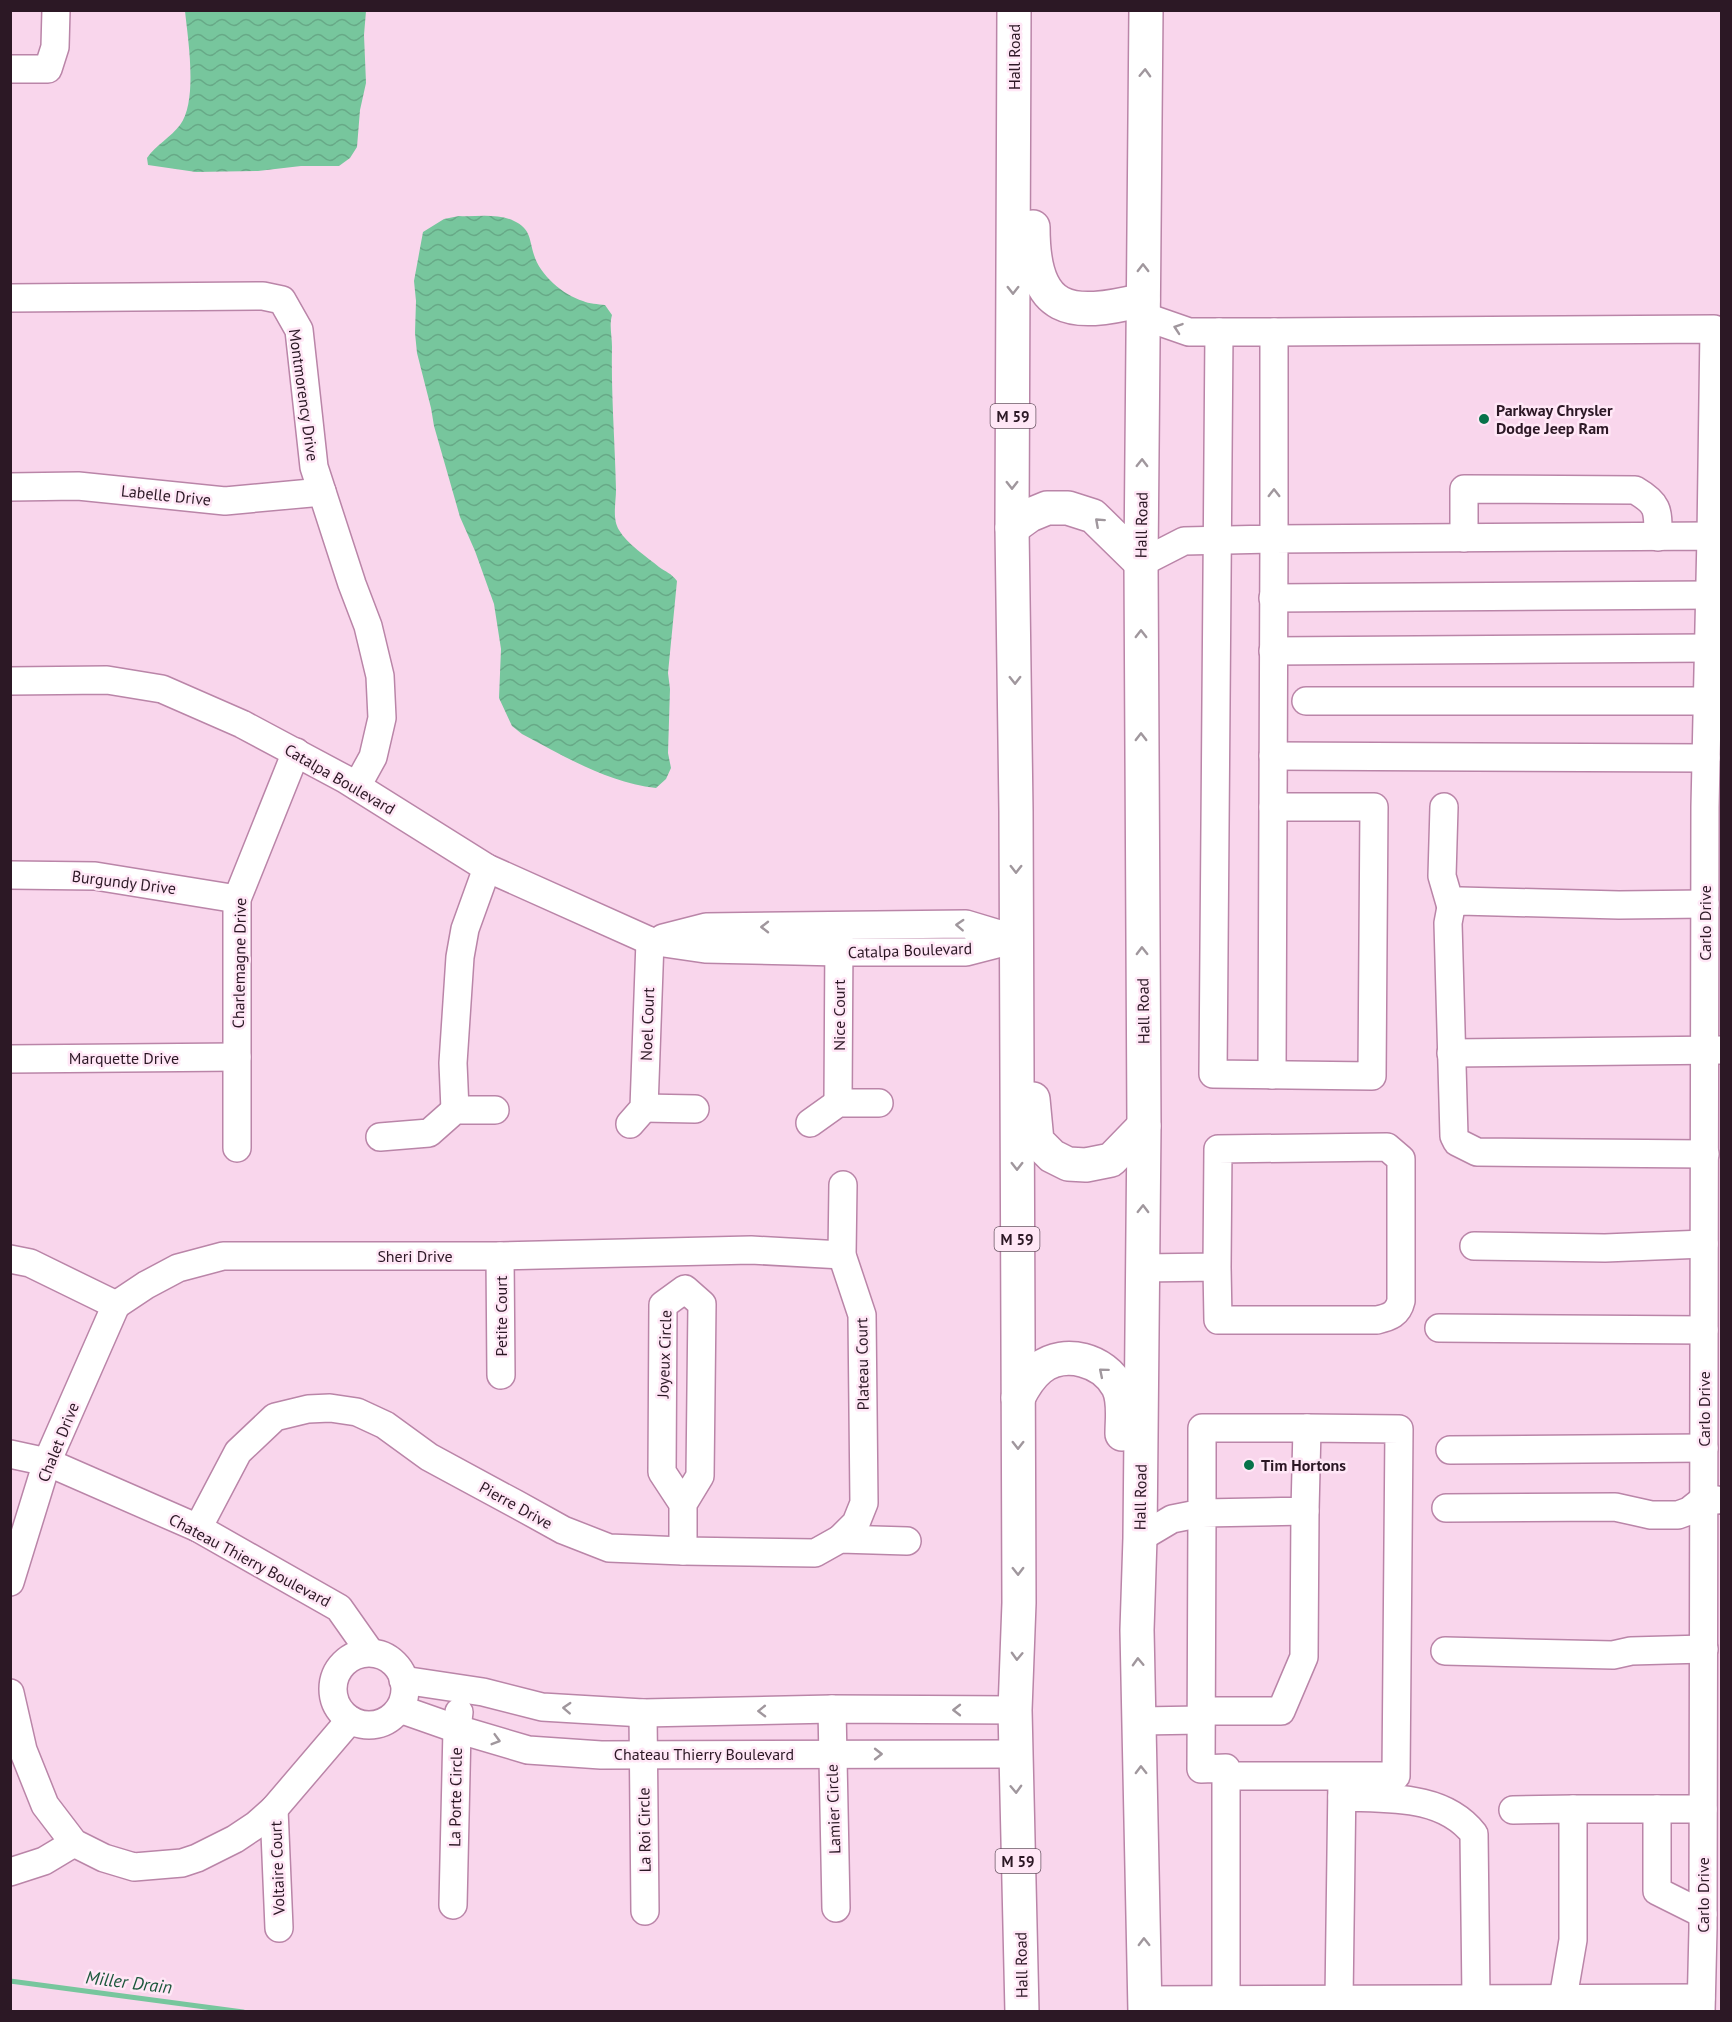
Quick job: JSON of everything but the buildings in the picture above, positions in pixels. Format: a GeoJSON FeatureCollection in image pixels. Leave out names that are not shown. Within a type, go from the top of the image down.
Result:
{"type":"FeatureCollection","features":[{"type":"Feature","properties":{"kind":"highway","name":"Hall Road"},"geometry":{"type":"LineString","coordinates":[[1145,2006],[1137,1630],[1144,1126],[1141,563],[1146,10]]}},
{"type":"Feature","properties":{"kind":"highway","name":"Hall Road"},"geometry":{"type":"LineString","coordinates":[[1014,16],[1012,528],[1019,1603],[1015,1754],[1022,2012]]}},
{"type":"Feature","properties":{"kind":"highway"},"geometry":{"type":"LineString","coordinates":[[1014,16],[1032,70],[1033,251],[1036,270],[1043,287],[1055,300],[1078,308],[1143,308]]}},
{"type":"Feature","properties":{"kind":"highway"},"geometry":{"type":"LineString","coordinates":[[1012,528],[1030,515],[1047,508],[1068,508],[1093,516],[1141,563]]}},
{"type":"Feature","properties":{"kind":"highway"},"geometry":{"type":"LineString","coordinates":[[1016,939],[1037,1141],[1052,1156],[1068,1164],[1086,1165],[1111,1160],[1144,1126]]}},
{"type":"Feature","properties":{"kind":"highway"},"geometry":{"type":"LineString","coordinates":[[1018,1398],[1029,1378],[1041,1367],[1054,1361],[1073,1358],[1089,1361],[1101,1369],[1117,1386],[1122,1400],[1119,1589],[1137,1630]]}},
{"type":"Feature","properties":{"kind":"street"},"geometry":{"type":"LineString","coordinates":[[10,69],[48,69],[55,47],[56,10]]}},
{"type":"Feature","properties":{"kind":"street","name":"Montmorency Drive"},"geometry":{"type":"LineString","coordinates":[[10,298],[262,296],[282,300],[299,330],[314,466],[368,626],[380,676],[382,718],[374,757],[357,786]]}},
{"type":"Feature","properties":{"kind":"street"},"geometry":{"type":"LineString","coordinates":[[1143,308],[1189,332],[1718,329]]}},
{"type":"Feature","properties":{"kind":"street","name":"Carlo Drive"},"geometry":{"type":"LineString","coordinates":[[1701,2005],[1712,1944],[1703,1914],[1709,1827],[1713,1500],[1704,1448],[1713,1367],[1704,1330],[1713,1286],[1704,1244],[1710,1163],[1713,1050],[1713,965],[1705,904],[1705,807],[1710,595],[1716,536],[1718,329]]}},
{"type":"Feature","properties":{"kind":"street"},"geometry":{"type":"LineString","coordinates":[[1219,332],[1213,1074],[1372,1076],[1374,807],[1273,807]]}},
{"type":"Feature","properties":{"kind":"street"},"geometry":{"type":"LineString","coordinates":[[1272,1075],[1274,332]]}},
{"type":"Feature","properties":{"kind":"street","name":"Labelle Drive"},"geometry":{"type":"LineString","coordinates":[[10,487],[78,486],[225,501],[322,492]]}},
{"type":"Feature","properties":{"kind":"street"},"geometry":{"type":"LineString","coordinates":[[1464,538],[1464,489],[1635,490],[1651,499],[1655,505],[1658,513],[1658,537]]}},
{"type":"Feature","properties":{"kind":"street"},"geometry":{"type":"LineString","coordinates":[[1141,563],[1184,541],[1218,539],[1716,536]]}},
{"type":"Feature","properties":{"kind":"street"},"geometry":{"type":"LineString","coordinates":[[1274,598],[1710,595]]}},
{"type":"Feature","properties":{"kind":"street"},"geometry":{"type":"LineString","coordinates":[[1273,651],[1709,648]]}},
{"type":"Feature","properties":{"kind":"street","name":"Catalpa Boulevard"},"geometry":{"type":"LineString","coordinates":[[10,681],[107,681],[162,689],[242,724],[296,752],[357,786],[487,868],[650,941],[706,927],[966,952],[1016,939]]}},
{"type":"Feature","properties":{"kind":"street"},"geometry":{"type":"LineString","coordinates":[[1306,701],[1707,701]]}},
{"type":"Feature","properties":{"kind":"street","name":"Charlemagne Drive"},"geometry":{"type":"LineString","coordinates":[[237,1148],[237,899],[296,752]]}},
{"type":"Feature","properties":{"kind":"street"},"geometry":{"type":"LineString","coordinates":[[1273,756],[1706,758]]}},
{"type":"Feature","properties":{"kind":"street"},"geometry":{"type":"LineString","coordinates":[[1444,807],[1442,876],[1452,907],[1448,923],[1454,1136],[1457,1142],[1477,1152],[1710,1163]]}},
{"type":"Feature","properties":{"kind":"street"},"geometry":{"type":"LineString","coordinates":[[455,1110],[453,1063],[460,957],[465,929],[487,868]]}},
{"type":"Feature","properties":{"kind":"street","name":"Burgundy Drive"},"geometry":{"type":"LineString","coordinates":[[10,875],[95,876],[237,899]]}},
{"type":"Feature","properties":{"kind":"street"},"geometry":{"type":"LineString","coordinates":[[1452,907],[1460,901],[1619,905],[1705,904]]}},
{"type":"Feature","properties":{"kind":"street","name":"Nice Court"},"geometry":{"type":"LineString","coordinates":[[838,1103],[839,939]]}},
{"type":"Feature","properties":{"kind":"street","name":"Noel Court"},"geometry":{"type":"LineString","coordinates":[[650,941],[637,1116],[695,1108]]}},
{"type":"Feature","properties":{"kind":"street"},"geometry":{"type":"LineString","coordinates":[[1451,1053],[1713,1050]]}},
{"type":"Feature","properties":{"kind":"street","name":"Marquette Drive"},"geometry":{"type":"LineString","coordinates":[[10,1059],[237,1057]]}},
{"type":"Feature","properties":{"kind":"street"},"geometry":{"type":"LineString","coordinates":[[810,1123],[838,1103],[879,1103]]}},
{"type":"Feature","properties":{"kind":"street"},"geometry":{"type":"LineString","coordinates":[[380,1137],[429,1133],[455,1110],[495,1110]]}},
{"type":"Feature","properties":{"kind":"street"},"geometry":{"type":"LineString","coordinates":[[1387,1147],[1401,1159],[1401,1301],[1398,1311],[1393,1316],[1377,1320],[1218,1320],[1217,1267],[1218,1149],[1387,1147]]}},
{"type":"Feature","properties":{"kind":"street","name":"Plateau Court"},"geometry":{"type":"LineString","coordinates":[[840,1539],[856,1523],[864,1503],[862,1315],[842,1255],[843,1185]]}},
{"type":"Feature","properties":{"kind":"street"},"geometry":{"type":"LineString","coordinates":[[1474,1246],[1605,1248],[1704,1244]]}},
{"type":"Feature","properties":{"kind":"street","name":"Sheri Drive"},"geometry":{"type":"LineString","coordinates":[[116,1305],[146,1285],[178,1268],[223,1257],[500,1256],[751,1250],[842,1255]]}},
{"type":"Feature","properties":{"kind":"street","name":"Petite Court"},"geometry":{"type":"LineString","coordinates":[[500,1256],[501,1375]]}},
{"type":"Feature","properties":{"kind":"street"},"geometry":{"type":"LineString","coordinates":[[10,1259],[30,1263],[116,1305]]}},
{"type":"Feature","properties":{"kind":"street"},"geometry":{"type":"LineString","coordinates":[[1142,1268],[1217,1267]]}},
{"type":"Feature","properties":{"kind":"street","name":"Joyeux Circle"},"geometry":{"type":"LineString","coordinates":[[685,1289],[702,1304],[700,1476],[683,1504],[662,1472],[663,1305],[685,1289]]}},
{"type":"Feature","properties":{"kind":"street","name":"Chalet Drive"},"geometry":{"type":"LineString","coordinates":[[10,1582],[47,1461],[116,1305]]}},
{"type":"Feature","properties":{"kind":"street"},"geometry":{"type":"LineString","coordinates":[[1439,1328],[1704,1330]]}},
{"type":"Feature","properties":{"kind":"street","name":"Pierre Drive"},"geometry":{"type":"LineString","coordinates":[[198,1528],[238,1452],[275,1418],[308,1409],[330,1408],[357,1412],[385,1425],[429,1457],[563,1530],[609,1548],[816,1553],[840,1539],[907,1541]]}},
{"type":"Feature","properties":{"kind":"street"},"geometry":{"type":"LineString","coordinates":[[1214,2003],[1227,1776],[1226,1768],[1201,1769],[1202,1428],[1399,1429],[1396,1776],[1342,1786]]}},
{"type":"Feature","properties":{"kind":"street"},"geometry":{"type":"LineString","coordinates":[[1140,1721],[1281,1711],[1304,1657],[1297,1511],[1298,1428]]}},
{"type":"Feature","properties":{"kind":"street"},"geometry":{"type":"LineString","coordinates":[[1450,1450],[1704,1448]]}},
{"type":"Feature","properties":{"kind":"street","name":"Chateau Thierry Boulevard"},"geometry":{"type":"LineString","coordinates":[[10,1454],[47,1461],[198,1528],[339,1608],[370,1652]]}},
{"type":"Feature","properties":{"kind":"street"},"geometry":{"type":"LineString","coordinates":[[1446,1508],[1615,1507],[1651,1515],[1678,1515],[1713,1500]]}},
{"type":"Feature","properties":{"kind":"street"},"geometry":{"type":"LineString","coordinates":[[683,1504],[683,1551]]}},
{"type":"Feature","properties":{"kind":"street"},"geometry":{"type":"LineString","coordinates":[[1140,1538],[1172,1519],[1202,1513],[1297,1511]]}},
{"type":"Feature","properties":{"kind":"street"},"geometry":{"type":"LineString","coordinates":[[1445,1651],[1613,1655],[1631,1651],[1710,1658]]}},
{"type":"Feature","properties":{"kind":"street"},"geometry":{"type":"LineString","coordinates":[[370,1652],[388,1658],[401,1672],[403,1680],[406,1691],[400,1709],[386,1722],[368,1726],[350,1720],[337,1707],[332,1688],[338,1670],[352,1657],[370,1652]]}},
{"type":"Feature","properties":{"kind":"street"},"geometry":{"type":"LineString","coordinates":[[403,1680],[463,1689],[542,1707],[643,1713],[832,1709],[1015,1710]]}},
{"type":"Feature","properties":{"kind":"street","name":"La Porte Circle"},"geometry":{"type":"LineString","coordinates":[[453,1905],[457,1729],[463,1689]]}},
{"type":"Feature","properties":{"kind":"street"},"geometry":{"type":"LineString","coordinates":[[10,1693],[23,1750],[45,1805],[74,1843],[104,1858],[134,1867],[182,1863],[236,1839],[274,1809],[350,1720]]}},
{"type":"Feature","properties":{"kind":"street","name":"Chateau Thierry Boulevard"},"geometry":{"type":"LineString","coordinates":[[400,1709],[528,1750],[601,1755],[1015,1754]]}},
{"type":"Feature","properties":{"kind":"street","name":"Lamier Circle"},"geometry":{"type":"LineString","coordinates":[[832,1709],[836,1908]]}},
{"type":"Feature","properties":{"kind":"street","name":"La Roi Circle"},"geometry":{"type":"LineString","coordinates":[[643,1713],[645,1911]]}},
{"type":"Feature","properties":{"kind":"street"},"geometry":{"type":"LineString","coordinates":[[1227,1776],[1342,1786],[1410,1800],[1444,1810],[1464,1821],[1473,1834],[1476,1998]]}},
{"type":"Feature","properties":{"kind":"street"},"geometry":{"type":"LineString","coordinates":[[1342,1786],[1352,2003]]}},
{"type":"Feature","properties":{"kind":"street","name":"Voltaire Court"},"geometry":{"type":"LineString","coordinates":[[274,1809],[279,1928]]}},
{"type":"Feature","properties":{"kind":"street"},"geometry":{"type":"LineString","coordinates":[[1563,1998],[1572,1940],[1573,1809]]}},
{"type":"Feature","properties":{"kind":"street"},"geometry":{"type":"LineString","coordinates":[[1657,1809],[1657,1891],[1703,1914]]}},
{"type":"Feature","properties":{"kind":"street"},"geometry":{"type":"LineString","coordinates":[[1513,1810],[1657,1809],[1709,1827]]}},
{"type":"Feature","properties":{"kind":"street"},"geometry":{"type":"LineString","coordinates":[[10,1872],[44,1861],[74,1843]]}},
{"type":"Feature","properties":{"kind":"street"},"geometry":{"type":"LineString","coordinates":[[1145,2006],[1214,2003],[1306,2005],[1476,1998],[1520,2005],[1563,1998],[1701,2005]]}},
{"type":"Feature","properties":{"kind":"water"},"geometry":{"type":"Polygon","coordinates":[[[185,11],[366,11],[364,35],[366,83],[360,110],[357,147],[350,158],[339,166],[301,166],[258,171],[196,172],[148,165],[147,158],[180,125],[186,114],[189,101],[190,70],[185,11]]]}},
{"type":"Feature","properties":{"kind":"water"},"geometry":{"type":"Polygon","coordinates":[[[459,216],[501,217],[520,224],[528,235],[541,270],[553,283],[575,298],[588,303],[605,305],[612,315],[617,526],[627,540],[677,581],[668,673],[670,689],[668,753],[671,768],[666,779],[656,788],[603,774],[522,734],[512,726],[499,698],[501,649],[494,604],[460,517],[434,426],[417,353],[415,333],[414,281],[423,232],[444,219],[459,216]]]}},
{"type":"Feature","properties":{"kind":"waterway","name":"Miller Drain"},"geometry":{"type":"LineString","coordinates":[[10,1981],[243,2012]]}},
{"type":"Feature","properties":{"kind":"place","name":"Parkway Chrysler Dodge Jeep Ram"},"geometry":{"type":"Point","coordinates":[1484,419]}},
{"type":"Feature","properties":{"kind":"place","name":"Tim Hortons"},"geometry":{"type":"Point","coordinates":[1249,1465]}}]}
